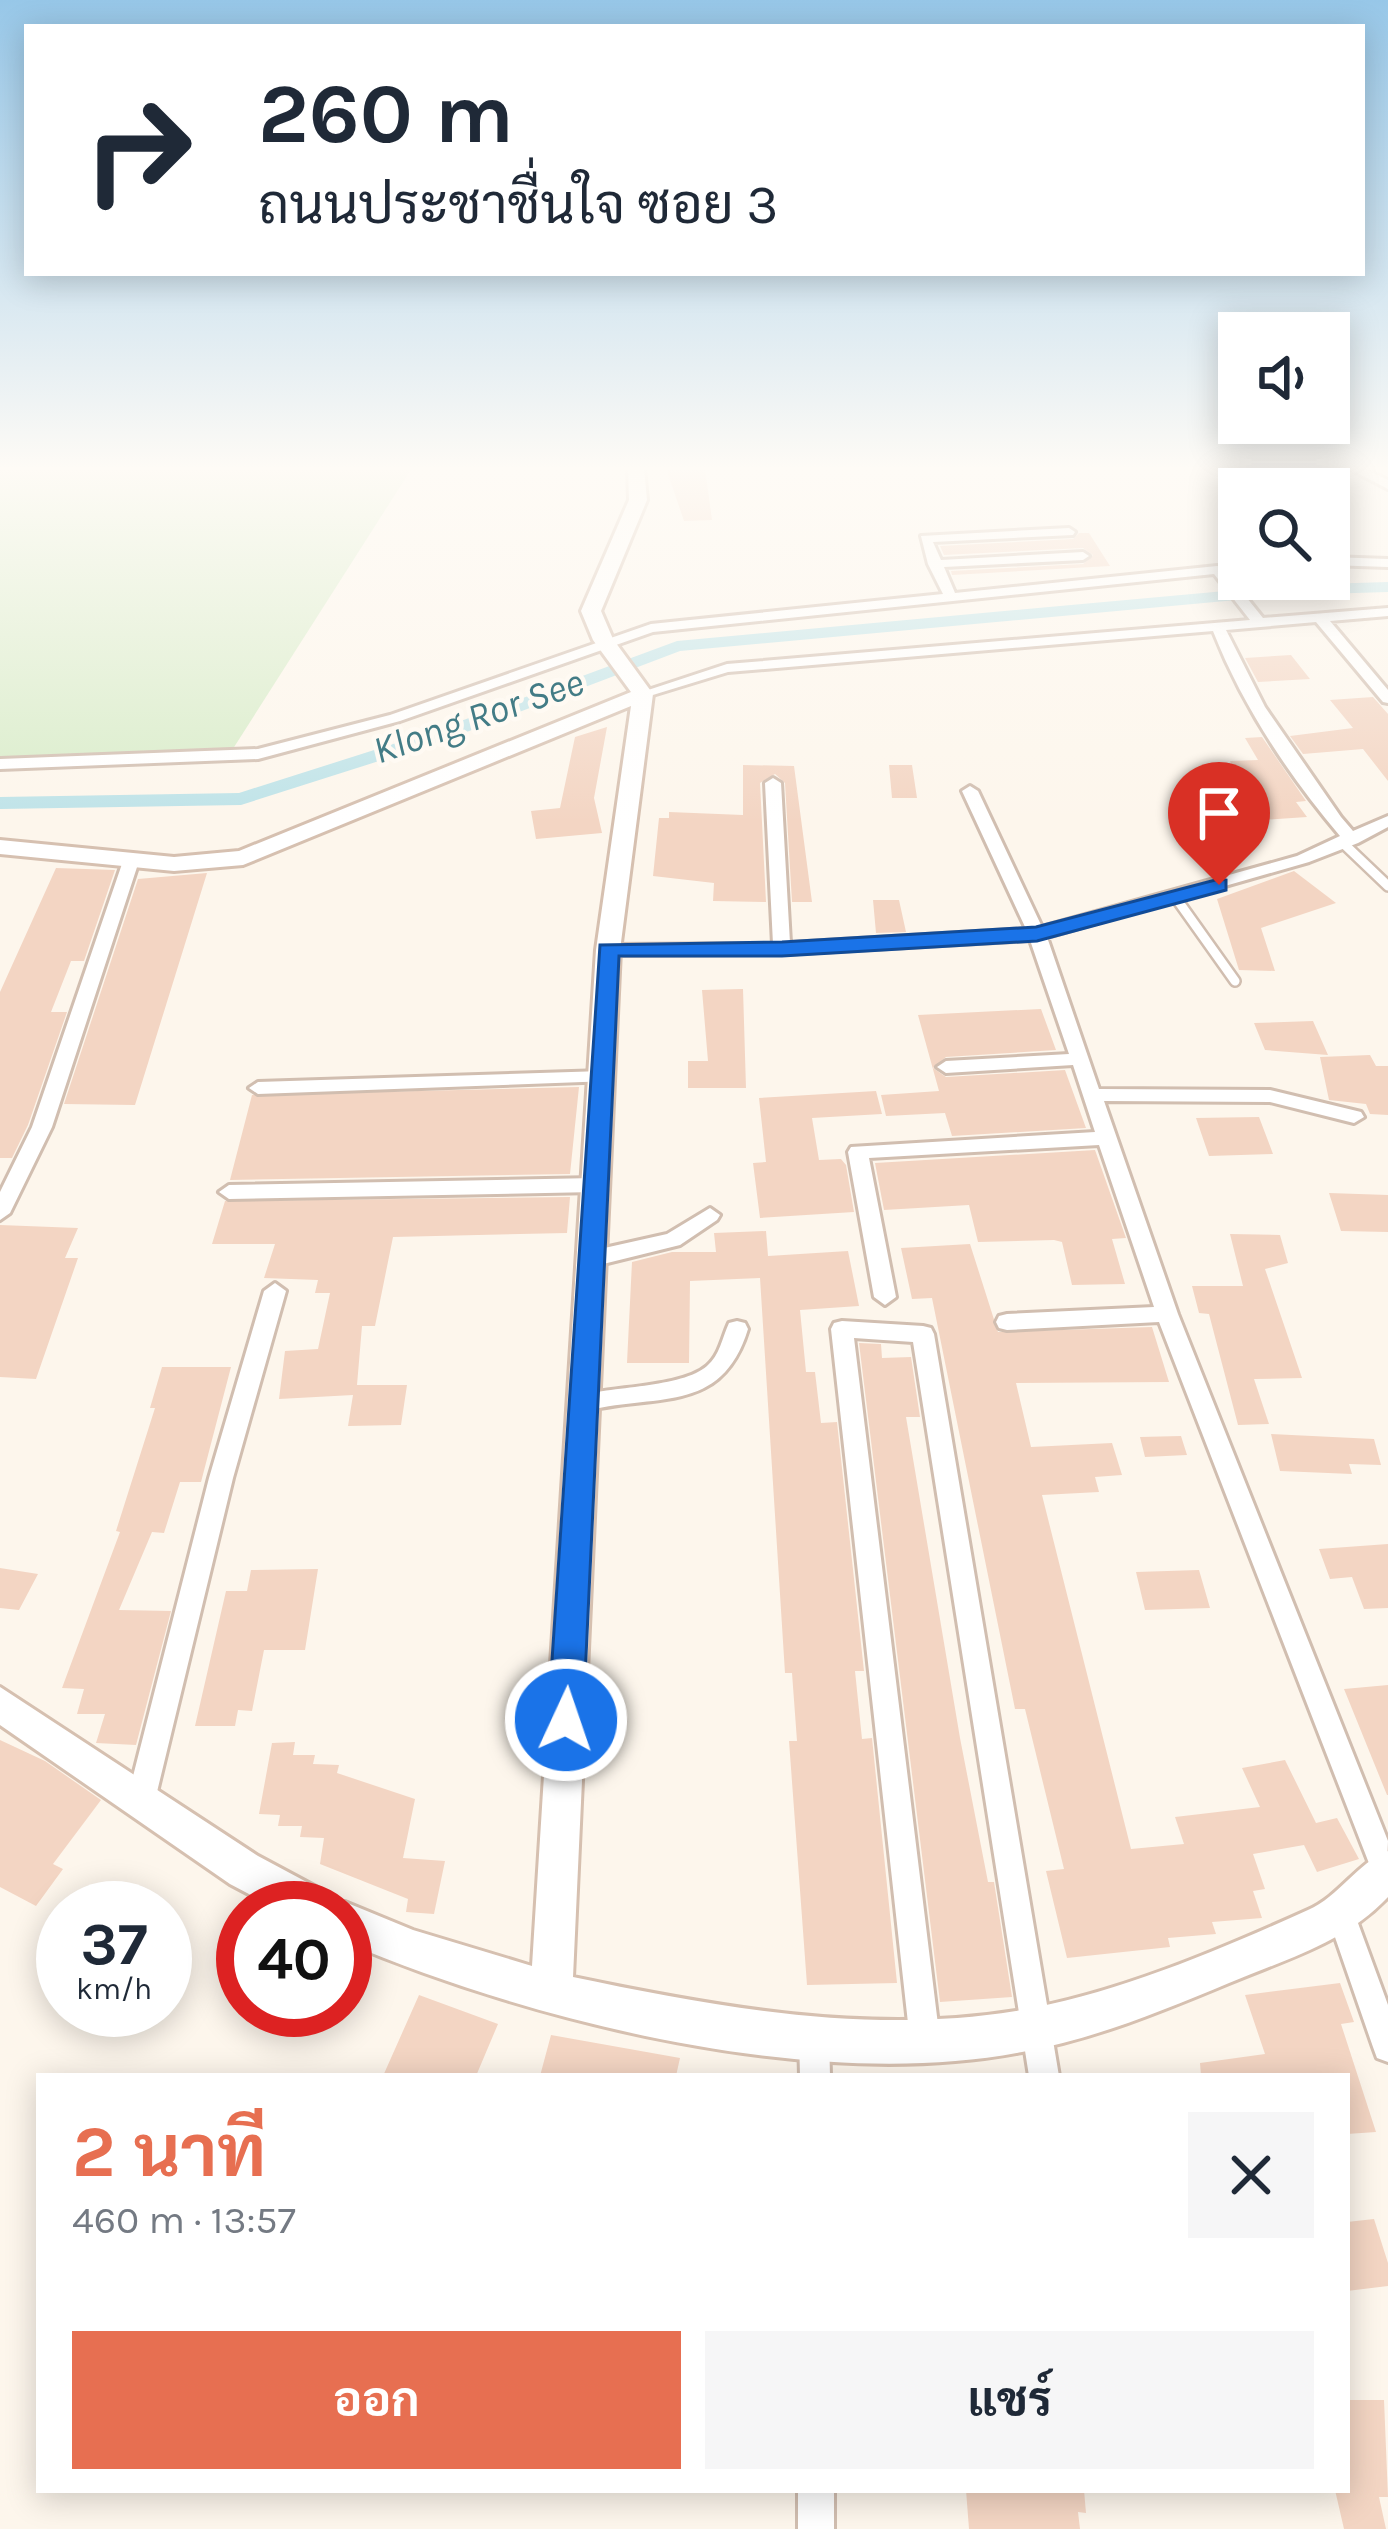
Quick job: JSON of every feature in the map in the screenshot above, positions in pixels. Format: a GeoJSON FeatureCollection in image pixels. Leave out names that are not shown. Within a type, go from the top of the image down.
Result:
{"type":"FeatureCollection","features":[{"type":"Feature","properties":{"kind":"street"},"geometry":{"type":"LineString","coordinates":[[551,1993],[608,950],[641,690],[606,643],[591,611],[602,586]]}},
{"type":"Feature","properties":{"kind":"street"},"geometry":{"type":"LineString","coordinates":[[945,586],[950,596]]}},
{"type":"Feature","properties":{"kind":"street"},"geometry":{"type":"LineString","coordinates":[[0,764],[258,754],[395,718],[651,628],[1052,586]]}},
{"type":"Feature","properties":{"kind":"street"},"geometry":{"type":"LineString","coordinates":[[1230,586],[1260,622]]}},
{"type":"Feature","properties":{"kind":"street"},"geometry":{"type":"LineString","coordinates":[[0,847],[131,861],[205,863],[267,851],[641,690],[727,668],[1388,612]]}},
{"type":"Feature","properties":{"kind":"street"},"geometry":{"type":"LineString","coordinates":[[1319,617],[1388,699]]}},
{"type":"Feature","properties":{"kind":"street"},"geometry":{"type":"LineString","coordinates":[[1218,627],[1233,667],[1348,842]]}},
{"type":"Feature","properties":{"kind":"street"},"geometry":{"type":"LineString","coordinates":[[772,783],[782,949]]}},
{"type":"Feature","properties":{"kind":"street"},"geometry":{"type":"LineString","coordinates":[[372,1933],[460,1969],[814,2055],[1039,2026],[1150,1996],[1341,1914],[1387,1870],[1167,1314],[1037,934],[970,791]]}},
{"type":"Feature","properties":{"kind":"street"},"geometry":{"type":"LineString","coordinates":[[608,950],[782,949],[1037,934],[1176,898],[1348,842],[1388,820]]}},
{"type":"Feature","properties":{"kind":"street"},"geometry":{"type":"LineString","coordinates":[[0,1213],[43,1127],[117,891],[131,861]]}},
{"type":"Feature","properties":{"kind":"street"},"geometry":{"type":"LineString","coordinates":[[946,1067],[1081,1059]]}},
{"type":"Feature","properties":{"kind":"street"},"geometry":{"type":"LineString","coordinates":[[258,1088],[603,1077]]}},
{"type":"Feature","properties":{"kind":"street"},"geometry":{"type":"LineString","coordinates":[[1094,1095],[1270,1096],[1354,1117]]}},
{"type":"Feature","properties":{"kind":"street"},"geometry":{"type":"LineString","coordinates":[[885,1297],[858,1152],[1109,1138]]}},
{"type":"Feature","properties":{"kind":"street"},"geometry":{"type":"LineString","coordinates":[[229,1192],[595,1185]]}},
{"type":"Feature","properties":{"kind":"street"},"geometry":{"type":"LineString","coordinates":[[591,1259],[673,1240],[710,1215]]}},
{"type":"Feature","properties":{"kind":"street"},"geometry":{"type":"LineString","coordinates":[[142,1796],[220,1478],[274,1292]]}},
{"type":"Feature","properties":{"kind":"street"},"geometry":{"type":"LineString","coordinates":[[1007,1322],[1167,1314]]}},
{"type":"Feature","properties":{"kind":"street"},"geometry":{"type":"LineString","coordinates":[[583,1402],[610,1393],[702,1384],[728,1361],[737,1329]]}},
{"type":"Feature","properties":{"kind":"street"},"geometry":{"type":"LineString","coordinates":[[925,2041],[842,1329],[923,1334],[1044,2073]]}},
{"type":"Feature","properties":{"kind":"street"},"geometry":{"type":"LineString","coordinates":[[0,1704],[265,1881]]}},
{"type":"Feature","properties":{"kind":"street"},"geometry":{"type":"LineString","coordinates":[[1341,1914],[1388,2047]]}},
{"type":"Feature","properties":{"kind":"street"},"geometry":{"type":"LineString","coordinates":[[816,2493],[816,2529]]}},
{"type":"Feature","properties":{"kind":"lane"},"geometry":{"type":"LineString","coordinates":[[1348,842],[1388,886]]}},
{"type":"Feature","properties":{"kind":"lane"},"geometry":{"type":"LineString","coordinates":[[1176,898],[1235,981]]}},
{"type":"Feature","properties":{"kind":"green space"},"geometry":{"type":"Polygon","coordinates":[[[0,586],[337,586],[229,755],[0,764],[0,586]]]}},
{"type":"Feature","properties":{"kind":"building"},"geometry":{"type":"Polygon","coordinates":[[[1291,655],[1310,679],[1258,682],[1245,658],[1291,655]]]}},
{"type":"Feature","properties":{"kind":"building"},"geometry":{"type":"Polygon","coordinates":[[[1373,697],[1388,714],[1388,781],[1363,749],[1303,754],[1290,736],[1353,728],[1330,700],[1373,697]]]}},
{"type":"Feature","properties":{"kind":"building"},"geometry":{"type":"Polygon","coordinates":[[[607,727],[594,798],[602,833],[536,839],[531,811],[560,808],[575,737],[607,727]]]}},
{"type":"Feature","properties":{"kind":"building"},"geometry":{"type":"Polygon","coordinates":[[[1262,737],[1306,801],[1296,802],[1307,817],[1261,820],[1244,793],[1230,761],[1258,760],[1245,738],[1262,737]]]}},
{"type":"Feature","properties":{"kind":"building"},"geometry":{"type":"Polygon","coordinates":[[[743,765],[794,766],[812,902],[792,902],[785,783],[775,774],[760,783],[766,902],[713,901],[714,883],[653,876],[659,818],[669,818],[669,812],[743,815],[743,765]]]}},
{"type":"Feature","properties":{"kind":"building"},"geometry":{"type":"Polygon","coordinates":[[[889,765],[912,765],[917,798],[892,798],[889,765]]]}},
{"type":"Feature","properties":{"kind":"building"},"geometry":{"type":"Polygon","coordinates":[[[56,868],[115,870],[84,961],[71,961],[51,1012],[67,1012],[28,1125],[12,1158],[0,1158],[0,992],[56,868]]]}},
{"type":"Feature","properties":{"kind":"building"},"geometry":{"type":"Polygon","coordinates":[[[1294,871],[1336,903],[1261,928],[1275,971],[1239,970],[1217,899],[1294,871]]]}},
{"type":"Feature","properties":{"kind":"building"},"geometry":{"type":"Polygon","coordinates":[[[207,873],[135,1105],[64,1104],[138,879],[207,873]]]}},
{"type":"Feature","properties":{"kind":"building"},"geometry":{"type":"Polygon","coordinates":[[[873,900],[899,900],[906,932],[876,933],[873,900]]]}},
{"type":"Feature","properties":{"kind":"building"},"geometry":{"type":"Polygon","coordinates":[[[743,989],[746,1088],[688,1088],[688,1061],[708,1061],[702,990],[743,989]]]}},
{"type":"Feature","properties":{"kind":"building"},"geometry":{"type":"Polygon","coordinates":[[[1041,1009],[1056,1050],[946,1057],[933,1068],[946,1077],[1065,1070],[1086,1128],[952,1136],[945,1113],[886,1116],[881,1095],[939,1091],[918,1015],[1041,1009]]]}},
{"type":"Feature","properties":{"kind":"building"},"geometry":{"type":"Polygon","coordinates":[[[1313,1021],[1328,1055],[1265,1050],[1254,1023],[1313,1021]]]}},
{"type":"Feature","properties":{"kind":"building"},"geometry":{"type":"Polygon","coordinates":[[[1370,1055],[1376,1066],[1388,1066],[1388,1115],[1370,1114],[1366,1104],[1329,1100],[1320,1057],[1370,1055]]]}},
{"type":"Feature","properties":{"kind":"building"},"geometry":{"type":"Polygon","coordinates":[[[579,1087],[570,1174],[230,1180],[252,1095],[579,1087]]]}},
{"type":"Feature","properties":{"kind":"building"},"geometry":{"type":"Polygon","coordinates":[[[876,1091],[882,1114],[812,1118],[819,1160],[841,1159],[846,1165],[854,1212],[760,1218],[753,1163],[766,1162],[759,1098],[876,1091]]]}},
{"type":"Feature","properties":{"kind":"building"},"geometry":{"type":"Polygon","coordinates":[[[1259,1117],[1273,1154],[1209,1156],[1196,1118],[1259,1117]]]}},
{"type":"Feature","properties":{"kind":"building"},"geometry":{"type":"Polygon","coordinates":[[[1095,1150],[1126,1238],[1112,1239],[1125,1284],[1072,1285],[1062,1242],[978,1242],[969,1205],[884,1210],[875,1163],[1095,1150]]]}},
{"type":"Feature","properties":{"kind":"building"},"geometry":{"type":"Polygon","coordinates":[[[1329,1193],[1388,1195],[1388,1232],[1341,1231],[1329,1193]]]}},
{"type":"Feature","properties":{"kind":"building"},"geometry":{"type":"Polygon","coordinates":[[[570,1197],[567,1233],[393,1237],[375,1326],[362,1326],[357,1385],[407,1385],[401,1425],[348,1426],[353,1395],[279,1399],[285,1351],[318,1349],[330,1293],[315,1293],[318,1280],[264,1278],[275,1244],[212,1244],[225,1201],[570,1197]]]}},
{"type":"Feature","properties":{"kind":"building"},"geometry":{"type":"Polygon","coordinates":[[[0,1225],[78,1228],[65,1258],[78,1258],[36,1379],[0,1377],[0,1225]]]}},
{"type":"Feature","properties":{"kind":"building"},"geometry":{"type":"Polygon","coordinates":[[[766,1231],[768,1256],[848,1251],[859,1306],[800,1310],[806,1372],[815,1372],[821,1423],[837,1422],[864,1671],[855,1671],[862,1739],[872,1738],[897,1983],[807,1985],[789,1741],[797,1741],[792,1673],[785,1673],[760,1278],[690,1281],[689,1363],[627,1363],[632,1262],[672,1252],[716,1252],[714,1233],[766,1231]]]}},
{"type":"Feature","properties":{"kind":"building"},"geometry":{"type":"Polygon","coordinates":[[[1230,1234],[1280,1235],[1288,1263],[1265,1269],[1302,1378],[1254,1379],[1269,1424],[1238,1425],[1209,1314],[1199,1313],[1192,1286],[1243,1286],[1230,1234]]]}},
{"type":"Feature","properties":{"kind":"building"},"geometry":{"type":"Polygon","coordinates":[[[970,1244],[998,1332],[1152,1327],[1169,1382],[1016,1383],[1031,1447],[1112,1443],[1122,1475],[1095,1477],[1099,1492],[1042,1495],[1131,1849],[1184,1844],[1175,1817],[1260,1807],[1242,1768],[1285,1760],[1316,1823],[1337,1818],[1359,1859],[1317,1872],[1304,1845],[1253,1854],[1265,1889],[1253,1891],[1262,1918],[1212,1922],[1216,1934],[1168,1938],[1170,1947],[1067,1958],[1046,1871],[1064,1869],[1025,1709],[1015,1709],[932,1298],[912,1299],[901,1248],[970,1244]]]}},
{"type":"Feature","properties":{"kind":"building"},"geometry":{"type":"Polygon","coordinates":[[[859,1343],[881,1344],[882,1358],[911,1357],[920,1417],[906,1417],[960,1738],[988,1882],[994,1882],[1012,1997],[940,2002],[859,1343]]]}},
{"type":"Feature","properties":{"kind":"building"},"geometry":{"type":"Polygon","coordinates":[[[162,1367],[231,1367],[201,1482],[180,1482],[164,1533],[152,1532],[119,1610],[171,1611],[136,1745],[96,1743],[105,1714],[77,1714],[84,1689],[62,1688],[120,1532],[116,1531],[155,1408],[150,1408],[162,1367]]]}},
{"type":"Feature","properties":{"kind":"building"},"geometry":{"type":"Polygon","coordinates":[[[1271,1434],[1374,1439],[1381,1465],[1349,1464],[1352,1474],[1280,1471],[1271,1434]]]}},
{"type":"Feature","properties":{"kind":"building"},"geometry":{"type":"Polygon","coordinates":[[[1181,1436],[1187,1455],[1145,1457],[1140,1437],[1181,1436]]]}},
{"type":"Feature","properties":{"kind":"building"},"geometry":{"type":"Polygon","coordinates":[[[1388,1544],[1388,1608],[1364,1609],[1352,1577],[1330,1579],[1319,1549],[1388,1544]]]}},
{"type":"Feature","properties":{"kind":"building"},"geometry":{"type":"Polygon","coordinates":[[[0,1568],[38,1574],[19,1610],[0,1608],[0,1568]]]}},
{"type":"Feature","properties":{"kind":"building"},"geometry":{"type":"Polygon","coordinates":[[[318,1569],[305,1650],[264,1650],[252,1711],[238,1710],[235,1726],[195,1726],[226,1591],[247,1591],[251,1570],[318,1569]]]}},
{"type":"Feature","properties":{"kind":"building"},"geometry":{"type":"Polygon","coordinates":[[[1199,1570],[1210,1608],[1145,1610],[1136,1572],[1199,1570]]]}},
{"type":"Feature","properties":{"kind":"building"},"geometry":{"type":"Polygon","coordinates":[[[1388,1685],[1388,1795],[1387,1795],[1344,1689],[1388,1685]]]}},
{"type":"Feature","properties":{"kind":"building"},"geometry":{"type":"Polygon","coordinates":[[[0,1740],[45,1761],[101,1800],[53,1864],[63,1869],[54,1881],[36,1881],[36,1906],[0,1887],[0,1740]]]}},
{"type":"Feature","properties":{"kind":"building"},"geometry":{"type":"Polygon","coordinates":[[[295,1742],[293,1755],[315,1755],[313,1764],[339,1765],[337,1773],[415,1799],[403,1858],[445,1861],[434,1914],[406,1912],[408,1899],[320,1864],[324,1838],[300,1837],[302,1826],[278,1826],[280,1815],[259,1814],[272,1743],[295,1742]]]}},
{"type":"Feature","properties":{"kind":"building"},"geometry":{"type":"Polygon","coordinates":[[[1340,1983],[1354,2022],[1341,2024],[1376,2132],[1350,2134],[1350,2073],[1201,2073],[1200,2063],[1265,2054],[1245,1995],[1340,1983]]]}},
{"type":"Feature","properties":{"kind":"building"},"geometry":{"type":"Polygon","coordinates":[[[419,1995],[498,2024],[477,2073],[384,2073],[419,1995]]]}},
{"type":"Feature","properties":{"kind":"building"},"geometry":{"type":"Polygon","coordinates":[[[551,2035],[680,2058],[677,2073],[541,2073],[551,2035]]]}},
{"type":"Feature","properties":{"kind":"building"},"geometry":{"type":"Polygon","coordinates":[[[1374,2219],[1388,2263],[1388,2286],[1350,2291],[1350,2222],[1374,2219]]]}},
{"type":"Feature","properties":{"kind":"building"},"geometry":{"type":"Polygon","coordinates":[[[1350,2400],[1384,2400],[1388,2497],[1379,2497],[1386,2529],[1344,2529],[1336,2493],[1350,2493],[1350,2400]]]}},
{"type":"Feature","properties":{"kind":"building"},"geometry":{"type":"Polygon","coordinates":[[[966,2493],[1084,2493],[1086,2513],[1078,2512],[1080,2529],[969,2529],[966,2493]]]}},
{"type":"Feature","properties":{"kind":"waterway","name":"Klong Ror See"},"geometry":{"type":"LineString","coordinates":[[0,803],[241,799],[441,735],[677,646],[1290,590],[1388,587]]}},
{"type":"Feature","properties":{"kind":"route"},"geometry":{"type":"LineString","coordinates":[[566,1720],[608,950],[782,949],[1037,934],[1219,885]]}}]}
